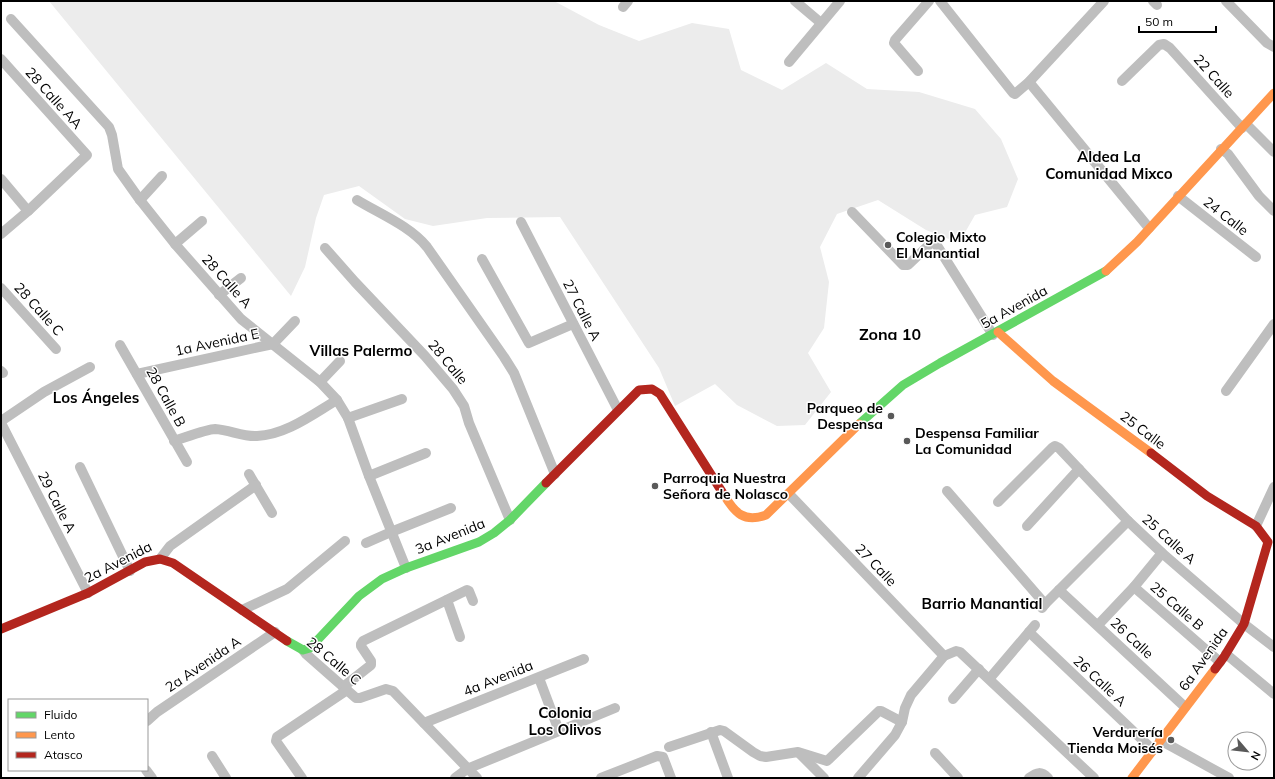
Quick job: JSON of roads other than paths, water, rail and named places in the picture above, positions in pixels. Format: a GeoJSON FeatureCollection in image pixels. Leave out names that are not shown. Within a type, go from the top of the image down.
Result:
{"type":"FeatureCollection","features":[{"type":"Feature","properties":{"kind":"street"},"geometry":{"type":"LineString","coordinates":[[795,1],[821,23]]}},
{"type":"Feature","properties":{"kind":"street"},"geometry":{"type":"LineString","coordinates":[[789,62],[840,1]]}},
{"type":"Feature","properties":{"kind":"street"},"geometry":{"type":"LineString","coordinates":[[918,71],[894,43],[894,40],[929,1]]}},
{"type":"Feature","properties":{"kind":"street"},"geometry":{"type":"LineString","coordinates":[[940,1],[1013,93],[1016,94],[1104,1]]}},
{"type":"Feature","properties":{"kind":"street"},"geometry":{"type":"LineString","coordinates":[[1226,1],[1267,43],[1274,47]]}},
{"type":"Feature","properties":{"kind":"street","name":"28 Calle A"},"geometry":{"type":"LineString","coordinates":[[11,19],[109,127],[112,135],[118,168],[140,200],[175,244],[242,319],[320,382],[338,400],[348,418],[369,476],[406,568]]}},
{"type":"Feature","properties":{"kind":"street","name":"22 Calle"},"geometry":{"type":"LineString","coordinates":[[1122,81],[1159,45],[1164,44],[1170,48],[1244,126],[1274,152]]}},
{"type":"Feature","properties":{"kind":"street","name":"28 Calle AA"},"geometry":{"type":"LineString","coordinates":[[1,59],[86,155],[28,211]]}},
{"type":"Feature","properties":{"kind":"street"},"geometry":{"type":"LineString","coordinates":[[1029,82],[1149,228]]}},
{"type":"Feature","properties":{"kind":"street","name":"5a Avenida"},"geometry":{"type":"LineString","coordinates":[[747,518],[756,518],[766,515],[869,414],[903,385],[940,363],[1104,273],[1149,228],[1274,93]]}},
{"type":"Feature","properties":{"kind":"street"},"geometry":{"type":"LineString","coordinates":[[1221,149],[1228,154],[1259,196],[1274,211]]}},
{"type":"Feature","properties":{"kind":"street"},"geometry":{"type":"LineString","coordinates":[[140,200],[162,176]]}},
{"type":"Feature","properties":{"kind":"street"},"geometry":{"type":"LineString","coordinates":[[1,179],[28,211],[1,234]]}},
{"type":"Feature","properties":{"kind":"street","name":"24 Calle"},"geometry":{"type":"LineString","coordinates":[[1178,196],[1256,257]]}},
{"type":"Feature","properties":{"kind":"street"},"geometry":{"type":"LineString","coordinates":[[357,200],[410,230],[427,247],[504,357],[555,474]]}},
{"type":"Feature","properties":{"kind":"street","name":"25 Calle"},"geometry":{"type":"LineString","coordinates":[[852,212],[903,265],[908,265],[934,242],[995,334],[1059,385],[1207,496],[1256,526],[1271,544]]}},
{"type":"Feature","properties":{"kind":"street"},"geometry":{"type":"LineString","coordinates":[[175,244],[202,221]]}},
{"type":"Feature","properties":{"kind":"street","name":"27 Calle A"},"geometry":{"type":"LineString","coordinates":[[521,222],[618,410]]}},
{"type":"Feature","properties":{"kind":"street","name":"28 Calle"},"geometry":{"type":"LineString","coordinates":[[325,248],[454,389],[464,406],[469,423],[510,520]]}},
{"type":"Feature","properties":{"kind":"street"},"geometry":{"type":"LineString","coordinates":[[482,259],[529,343],[573,324]]}},
{"type":"Feature","properties":{"kind":"street"},"geometry":{"type":"LineString","coordinates":[[219,295],[241,278]]}},
{"type":"Feature","properties":{"kind":"street","name":"28 Calle C"},"geometry":{"type":"LineString","coordinates":[[1,288],[56,350]]}},
{"type":"Feature","properties":{"kind":"street","name":"1a Avenida E"},"geometry":{"type":"LineString","coordinates":[[137,374],[273,344],[295,321]]}},
{"type":"Feature","properties":{"kind":"street"},"geometry":{"type":"LineString","coordinates":[[1226,391],[1274,324]]}},
{"type":"Feature","properties":{"kind":"street","name":"28 Calle B"},"geometry":{"type":"LineString","coordinates":[[120,345],[187,462]]}},
{"type":"Feature","properties":{"kind":"street"},"geometry":{"type":"LineString","coordinates":[[320,382],[340,361]]}},
{"type":"Feature","properties":{"kind":"street"},"geometry":{"type":"LineString","coordinates":[[1,422],[44,392],[90,368]]}},
{"type":"Feature","properties":{"kind":"street","name":"3a Avenida"},"geometry":{"type":"LineString","coordinates":[[303,650],[310,648],[359,596],[382,578],[479,542],[494,533],[510,520],[639,390],[652,388],[660,394],[732,508],[738,514],[747,518]]}},
{"type":"Feature","properties":{"kind":"street"},"geometry":{"type":"LineString","coordinates":[[348,418],[402,399]]}},
{"type":"Feature","properties":{"kind":"street"},"geometry":{"type":"LineString","coordinates":[[174,441],[214,429],[243,435],[257,436],[271,434],[306,419],[338,400]]}},
{"type":"Feature","properties":{"kind":"street","name":"29 Calle A"},"geometry":{"type":"LineString","coordinates":[[1,422],[88,593]]}},
{"type":"Feature","properties":{"kind":"street","name":"25 Calle A"},"geometry":{"type":"LineString","coordinates":[[998,502],[1052,448],[1055,446],[1059,448],[1128,521],[1162,553],[1244,624],[1274,647]]}},
{"type":"Feature","properties":{"kind":"street"},"geometry":{"type":"LineString","coordinates":[[369,476],[426,453]]}},
{"type":"Feature","properties":{"kind":"street"},"geometry":{"type":"LineString","coordinates":[[80,467],[130,571]]}},
{"type":"Feature","properties":{"kind":"street"},"geometry":{"type":"LineString","coordinates":[[1027,526],[1079,469]]}},
{"type":"Feature","properties":{"kind":"street"},"geometry":{"type":"LineString","coordinates":[[249,474],[272,513]]}},
{"type":"Feature","properties":{"kind":"street","name":"2a Avenida"},"geometry":{"type":"LineString","coordinates":[[1,629],[88,593],[145,562],[160,559],[170,546],[256,486]]}},
{"type":"Feature","properties":{"kind":"street"},"geometry":{"type":"LineString","coordinates":[[1256,526],[1274,487]]}},
{"type":"Feature","properties":{"kind":"street"},"geometry":{"type":"LineString","coordinates":[[947,491],[1044,606],[1128,521]]}},
{"type":"Feature","properties":{"kind":"street","name":"27 Calle"},"geometry":{"type":"LineString","coordinates":[[789,494],[944,656]]}},
{"type":"Feature","properties":{"kind":"street"},"geometry":{"type":"LineString","coordinates":[[366,543],[451,508]]}},
{"type":"Feature","properties":{"kind":"street"},"geometry":{"type":"LineString","coordinates":[[242,610],[287,588],[345,541]]}},
{"type":"Feature","properties":{"kind":"street","name":"6a Avenida"},"geometry":{"type":"LineString","coordinates":[[1132,778],[1223,658],[1244,624],[1271,544]]}},
{"type":"Feature","properties":{"kind":"street"},"geometry":{"type":"LineString","coordinates":[[1098,625],[1134,587],[1162,553]]}},
{"type":"Feature","properties":{"kind":"street","name":"28 Calle C"},"geometry":{"type":"LineString","coordinates":[[160,559],[173,563],[296,647],[303,650],[356,698],[386,689],[393,691],[477,778]]}},
{"type":"Feature","properties":{"kind":"street","name":"25 Calle B"},"geometry":{"type":"LineString","coordinates":[[1134,587],[1223,658],[1274,694]]}},
{"type":"Feature","properties":{"kind":"street"},"geometry":{"type":"LineString","coordinates":[[302,778],[276,741],[277,737],[345,689],[371,665],[372,660],[361,646],[363,641],[467,590],[469,591],[473,601]]}},
{"type":"Feature","properties":{"kind":"street","name":"26 Calle"},"geometry":{"type":"LineString","coordinates":[[1059,590],[1185,707]]}},
{"type":"Feature","properties":{"kind":"street"},"geometry":{"type":"LineString","coordinates":[[447,600],[460,637]]}},
{"type":"Feature","properties":{"kind":"street","name":"26 Calle A"},"geometry":{"type":"LineString","coordinates":[[990,678],[1032,628],[1153,750]]}},
{"type":"Feature","properties":{"kind":"street","name":"2a Avenida A"},"geometry":{"type":"LineString","coordinates":[[148,720],[157,712],[275,632]]}},
{"type":"Feature","properties":{"kind":"street"},"geometry":{"type":"LineString","coordinates":[[858,778],[895,735],[902,722],[905,708],[911,695],[944,656],[956,651],[960,652],[990,678],[1094,778]]}},
{"type":"Feature","properties":{"kind":"street","name":"4a Avenida"},"geometry":{"type":"LineString","coordinates":[[424,723],[584,659]]}},
{"type":"Feature","properties":{"kind":"street"},"geometry":{"type":"LineString","coordinates":[[953,699],[979,669]]}},
{"type":"Feature","properties":{"kind":"street"},"geometry":{"type":"LineString","coordinates":[[539,678],[559,730]]}},
{"type":"Feature","properties":{"kind":"street"},"geometry":{"type":"LineString","coordinates":[[456,778],[467,769],[615,708]]}},
{"type":"Feature","properties":{"kind":"street"},"geometry":{"type":"LineString","coordinates":[[669,747],[720,730],[724,731],[760,756],[773,756],[798,752],[827,761],[876,712],[881,711],[902,722]]}},
{"type":"Feature","properties":{"kind":"street"},"geometry":{"type":"LineString","coordinates":[[711,732],[728,778]]}},
{"type":"Feature","properties":{"kind":"street"},"geometry":{"type":"LineString","coordinates":[[1160,740],[1229,778]]}},
{"type":"Feature","properties":{"kind":"street"},"geometry":{"type":"LineString","coordinates":[[798,752],[824,778]]}},
{"type":"Feature","properties":{"kind":"street"},"geometry":{"type":"LineString","coordinates":[[935,753],[958,778]]}},
{"type":"Feature","properties":{"kind":"street"},"geometry":{"type":"LineString","coordinates":[[212,756],[226,778]]}},
{"type":"Feature","properties":{"kind":"street"},"geometry":{"type":"LineString","coordinates":[[601,778],[612,776],[660,756],[663,757],[671,778]]}},
{"type":"Feature","properties":{"kind":"street"},"geometry":{"type":"LineString","coordinates":[[1029,778],[1036,773],[1041,773],[1046,776]]}},
{"type":"Feature","properties":{"kind":"place","name":"Colegio Mixto El Manantial"},"geometry":{"type":"Point","coordinates":[888,245]}},
{"type":"Feature","properties":{"kind":"place","name":"Parqueo de Despensa"},"geometry":{"type":"Point","coordinates":[891,416]}},
{"type":"Feature","properties":{"kind":"place","name":"Despensa Familiar La Comunidad"},"geometry":{"type":"Point","coordinates":[907,441]}},
{"type":"Feature","properties":{"kind":"place","name":"Parroquia Nuestra Señora de Nolasco"},"geometry":{"type":"Point","coordinates":[655,486]}},
{"type":"Feature","properties":{"kind":"place","name":"Verdurería Tienda Moisés"},"geometry":{"type":"Point","coordinates":[1171,740]}},
{"type":"Feature","properties":{"kind":"district","name":"Aldea La Comunidad Mixco"},"geometry":{"type":"Point","coordinates":[1109,166]}},
{"type":"Feature","properties":{"kind":"district","name":"Zona 10"},"geometry":{"type":"Point","coordinates":[890,334]}},
{"type":"Feature","properties":{"kind":"district","name":"Villas Palermo"},"geometry":{"type":"Point","coordinates":[361,351]}},
{"type":"Feature","properties":{"kind":"district","name":"Los Ángeles"},"geometry":{"type":"Point","coordinates":[96,398]}},
{"type":"Feature","properties":{"kind":"district","name":"Barrio Manantial"},"geometry":{"type":"Point","coordinates":[982,604]}},
{"type":"Feature","properties":{"kind":"district","name":"Colonia Los Olivos"},"geometry":{"type":"Point","coordinates":[565,722]}}]}
